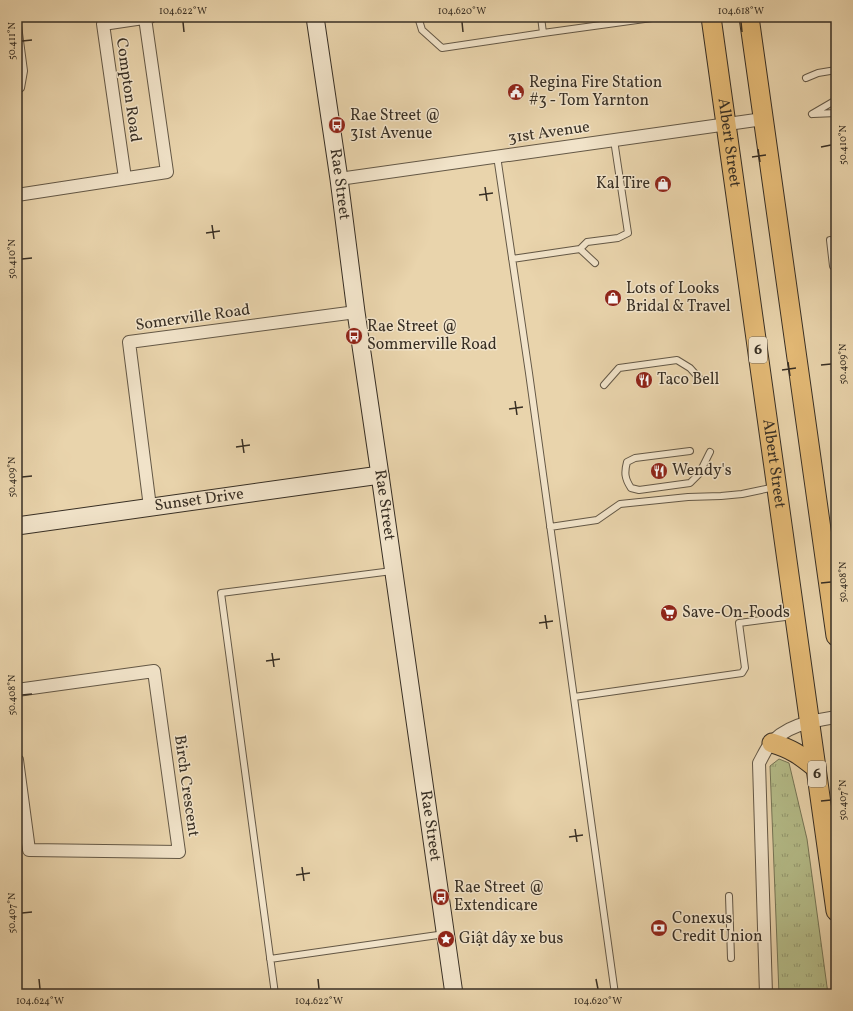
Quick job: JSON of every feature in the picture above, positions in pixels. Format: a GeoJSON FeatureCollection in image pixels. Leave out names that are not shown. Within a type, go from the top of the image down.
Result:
{"type":"FeatureCollection","features":[{"type":"Feature","properties":{"kind":"main road","name":"Albert Street"},"geometry":{"type":"LineString","coordinates":[[711,17],[836,911]]}},
{"type":"Feature","properties":{"kind":"main road"},"geometry":{"type":"LineString","coordinates":[[749,17],[836,636]]}},
{"type":"Feature","properties":{"kind":"main road"},"geometry":{"type":"LineString","coordinates":[[772,743],[790,748],[816,768]]}},
{"type":"Feature","properties":{"kind":"street","name":"Compton Road"},"geometry":{"type":"LineString","coordinates":[[17,195],[167,172],[147,17],[103,24],[125,178]]}},
{"type":"Feature","properties":{"kind":"street","name":"Rae Street"},"geometry":{"type":"LineString","coordinates":[[314,17],[339,179],[356,312],[454,994]]}},
{"type":"Feature","properties":{"kind":"street","name":"31st Avenue"},"geometry":{"type":"LineString","coordinates":[[339,179],[763,119]]}},
{"type":"Feature","properties":{"kind":"street","name":"Somerville Road"},"geometry":{"type":"LineString","coordinates":[[150,507],[129,342],[356,312]]}},
{"type":"Feature","properties":{"kind":"street","name":"Sunset Drive"},"geometry":{"type":"LineString","coordinates":[[17,526],[380,475]]}},
{"type":"Feature","properties":{"kind":"street","name":"Birch Crescent"},"geometry":{"type":"LineString","coordinates":[[17,690],[154,671],[179,852],[29,850],[17,760]]}},
{"type":"Feature","properties":{"kind":"street"},"geometry":{"type":"LineString","coordinates":[[766,994],[759,763],[769,746],[784,732],[810,721],[836,717]]}},
{"type":"Feature","properties":{"kind":"lane"},"geometry":{"type":"LineString","coordinates":[[418,17],[422,30],[442,48],[659,17]]}},
{"type":"Feature","properties":{"kind":"lane"},"geometry":{"type":"LineString","coordinates":[[541,17],[543,33]]}},
{"type":"Feature","properties":{"kind":"lane"},"geometry":{"type":"LineString","coordinates":[[17,18],[24,71],[21,88],[17,91]]}},
{"type":"Feature","properties":{"kind":"lane"},"geometry":{"type":"LineString","coordinates":[[806,78],[818,73],[836,70]]}},
{"type":"Feature","properties":{"kind":"lane"},"geometry":{"type":"LineString","coordinates":[[836,100],[812,114],[836,113]]}},
{"type":"Feature","properties":{"kind":"lane"},"geometry":{"type":"LineString","coordinates":[[512,259],[580,249],[587,242],[618,238],[628,233],[614,140]]}},
{"type":"Feature","properties":{"kind":"lane"},"geometry":{"type":"LineString","coordinates":[[497,156],[615,994]]}},
{"type":"Feature","properties":{"kind":"lane"},"geometry":{"type":"LineString","coordinates":[[830,240],[833,266],[836,266]]}},
{"type":"Feature","properties":{"kind":"lane"},"geometry":{"type":"LineString","coordinates":[[580,249],[595,263]]}},
{"type":"Feature","properties":{"kind":"lane"},"geometry":{"type":"LineString","coordinates":[[604,385],[619,368],[676,360],[690,368],[699,378]]}},
{"type":"Feature","properties":{"kind":"lane"},"geometry":{"type":"LineString","coordinates":[[690,452],[635,458],[627,462],[625,469],[626,479],[631,488],[639,490],[690,483],[699,474],[710,452]]}},
{"type":"Feature","properties":{"kind":"lane"},"geometry":{"type":"LineString","coordinates":[[550,527],[597,520],[620,504],[688,497],[742,494],[777,487]]}},
{"type":"Feature","properties":{"kind":"lane"},"geometry":{"type":"LineString","coordinates":[[275,994],[221,593],[394,570]]}},
{"type":"Feature","properties":{"kind":"lane"},"geometry":{"type":"LineString","coordinates":[[574,696],[742,673],[745,668],[739,623],[795,615]]}},
{"type":"Feature","properties":{"kind":"lane"},"geometry":{"type":"LineString","coordinates":[[730,896],[731,958]]}},
{"type":"Feature","properties":{"kind":"lane"},"geometry":{"type":"LineString","coordinates":[[270,959],[445,934]]}},
{"type":"Feature","properties":{"kind":"green space"},"geometry":{"type":"Polygon","coordinates":[[[779,759],[789,763],[807,839],[828,994],[779,994],[770,766],[779,759]]]}},
{"type":"Feature","properties":{"kind":"place","name":"Regina Fire Station #3 - Tom Yarnton"},"geometry":{"type":"Point","coordinates":[516,92]}},
{"type":"Feature","properties":{"kind":"place","name":"Rae Street @ 31st Avenue"},"geometry":{"type":"Point","coordinates":[337,125]}},
{"type":"Feature","properties":{"kind":"place","name":"Kal Tire"},"geometry":{"type":"Point","coordinates":[663,184]}},
{"type":"Feature","properties":{"kind":"place","name":"Lots of Looks Bridal & Travel"},"geometry":{"type":"Point","coordinates":[613,298]}},
{"type":"Feature","properties":{"kind":"place","name":"Rae Street @ Sommerville Road"},"geometry":{"type":"Point","coordinates":[354,336]}},
{"type":"Feature","properties":{"kind":"place","name":"Taco Bell"},"geometry":{"type":"Point","coordinates":[644,380]}},
{"type":"Feature","properties":{"kind":"place","name":"Wendy's"},"geometry":{"type":"Point","coordinates":[659,471]}},
{"type":"Feature","properties":{"kind":"place","name":"Save-On-Foods"},"geometry":{"type":"Point","coordinates":[669,613]}},
{"type":"Feature","properties":{"kind":"place","name":"Rae Street @ Extendicare"},"geometry":{"type":"Point","coordinates":[441,897]}},
{"type":"Feature","properties":{"kind":"place","name":"Conexus Credit Union"},"geometry":{"type":"Point","coordinates":[659,928]}},
{"type":"Feature","properties":{"kind":"place","name":"Giật dây xe bus"},"geometry":{"type":"Point","coordinates":[446,939]}}]}
